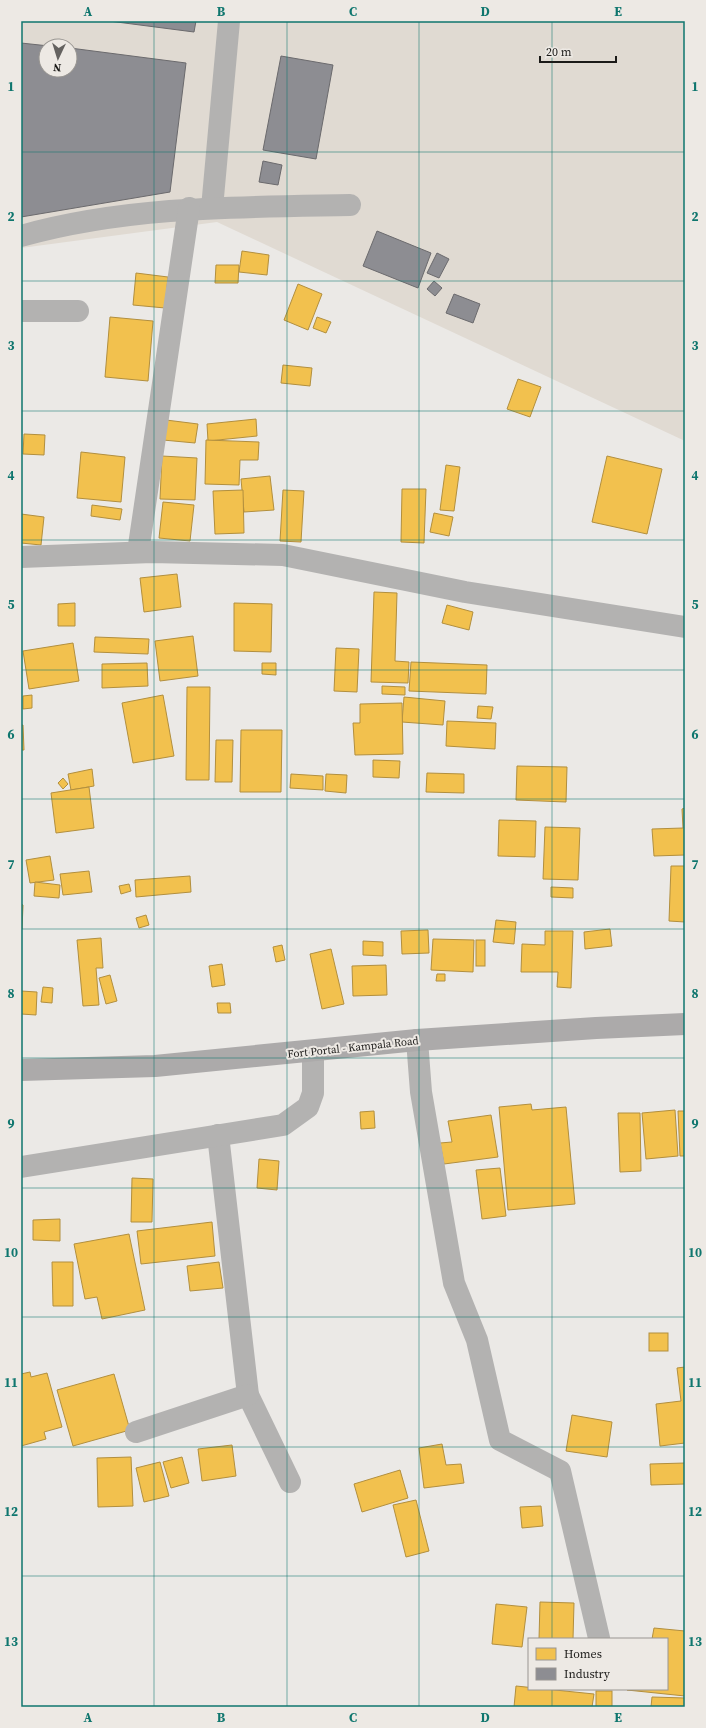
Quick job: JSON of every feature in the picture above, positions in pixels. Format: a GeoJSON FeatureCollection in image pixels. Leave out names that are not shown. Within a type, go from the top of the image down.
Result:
{"type":"FeatureCollection","features":[{"type":"Feature","properties":{"kind":"main road","name":"Fort Portal - Kampala Road"},"geometry":{"type":"LineString","coordinates":[[21,1070],[155,1066],[417,1040],[596,1028],[685,1024]]}},
{"type":"Feature","properties":{"kind":"street"},"geometry":{"type":"LineString","coordinates":[[212,208],[229,21]]}},
{"type":"Feature","properties":{"kind":"street"},"geometry":{"type":"LineString","coordinates":[[21,236],[60,225],[189,208],[350,205]]}},
{"type":"Feature","properties":{"kind":"street"},"geometry":{"type":"LineString","coordinates":[[138,552],[189,208]]}},
{"type":"Feature","properties":{"kind":"street"},"geometry":{"type":"LineString","coordinates":[[21,311],[78,311]]}},
{"type":"Feature","properties":{"kind":"street"},"geometry":{"type":"LineString","coordinates":[[21,558],[138,552],[283,555],[465,592],[685,627]]}},
{"type":"Feature","properties":{"kind":"street"},"geometry":{"type":"LineString","coordinates":[[417,1040],[421,1092],[454,1283],[478,1340],[500,1440],[560,1471],[599,1638]]}},
{"type":"Feature","properties":{"kind":"street"},"geometry":{"type":"LineString","coordinates":[[21,1167],[283,1125],[308,1107],[313,1094],[312,1051]]}},
{"type":"Feature","properties":{"kind":"street"},"geometry":{"type":"LineString","coordinates":[[218,1135],[248,1395],[290,1482]]}},
{"type":"Feature","properties":{"kind":"street"},"geometry":{"type":"LineString","coordinates":[[136,1432],[248,1395]]}},
{"type":"Feature","properties":{"kind":"shaded area"},"geometry":{"type":"Polygon","coordinates":[[[21,21],[685,21],[685,441],[217,222],[21,248],[21,21]]]}},
{"type":"Feature","properties":{"kind":"building: Homes"},"geometry":{"type":"Polygon","coordinates":[[[242,251],[269,255],[267,275],[239,272],[242,251]]]}},
{"type":"Feature","properties":{"kind":"building: Homes"},"geometry":{"type":"Polygon","coordinates":[[[216,265],[239,265],[238,283],[215,283],[216,265]]]}},
{"type":"Feature","properties":{"kind":"building: Homes"},"geometry":{"type":"Polygon","coordinates":[[[136,273],[168,277],[165,308],[133,305],[136,273]]]}},
{"type":"Feature","properties":{"kind":"building: Homes"},"geometry":{"type":"Polygon","coordinates":[[[298,284],[322,294],[308,330],[284,320],[298,284]]]}},
{"type":"Feature","properties":{"kind":"building: Homes"},"geometry":{"type":"Polygon","coordinates":[[[110,317],[153,321],[148,381],[105,377],[110,317]]]}},
{"type":"Feature","properties":{"kind":"building: Homes"},"geometry":{"type":"Polygon","coordinates":[[[317,317],[331,322],[326,333],[313,328],[317,317]]]}},
{"type":"Feature","properties":{"kind":"building: Homes"},"geometry":{"type":"Polygon","coordinates":[[[283,365],[312,368],[310,386],[281,383],[283,365]]]}},
{"type":"Feature","properties":{"kind":"building: Homes"},"geometry":{"type":"Polygon","coordinates":[[[518,379],[541,387],[530,417],[507,409],[518,379]]]}},
{"type":"Feature","properties":{"kind":"building: Homes"},"geometry":{"type":"Polygon","coordinates":[[[256,419],[257,436],[208,441],[207,424],[256,419]]]}},
{"type":"Feature","properties":{"kind":"building: Homes"},"geometry":{"type":"Polygon","coordinates":[[[166,420],[198,424],[195,443],[163,440],[166,420]]]}},
{"type":"Feature","properties":{"kind":"building: Homes"},"geometry":{"type":"Polygon","coordinates":[[[24,434],[45,435],[44,455],[23,454],[24,434]]]}},
{"type":"Feature","properties":{"kind":"building: Homes"},"geometry":{"type":"Polygon","coordinates":[[[206,440],[259,442],[258,460],[240,460],[239,485],[205,484],[206,440]]]}},
{"type":"Feature","properties":{"kind":"building: Homes"},"geometry":{"type":"Polygon","coordinates":[[[81,452],[125,457],[121,502],[77,498],[81,452]]]}},
{"type":"Feature","properties":{"kind":"building: Homes"},"geometry":{"type":"Polygon","coordinates":[[[162,456],[197,458],[195,500],[160,499],[162,456]]]}},
{"type":"Feature","properties":{"kind":"building: Homes"},"geometry":{"type":"Polygon","coordinates":[[[607,456],[662,469],[647,534],[592,522],[607,456]]]}},
{"type":"Feature","properties":{"kind":"building: Homes"},"geometry":{"type":"Polygon","coordinates":[[[446,465],[460,467],[454,511],[440,510],[446,465]]]}},
{"type":"Feature","properties":{"kind":"building: Homes"},"geometry":{"type":"Polygon","coordinates":[[[270,476],[274,510],[244,512],[241,479],[270,476]]]}},
{"type":"Feature","properties":{"kind":"building: Homes"},"geometry":{"type":"Polygon","coordinates":[[[402,489],[426,489],[424,543],[401,542],[402,489]]]}},
{"type":"Feature","properties":{"kind":"building: Homes"},"geometry":{"type":"Polygon","coordinates":[[[243,490],[244,533],[215,534],[213,491],[243,490]]]}},
{"type":"Feature","properties":{"kind":"building: Homes"},"geometry":{"type":"Polygon","coordinates":[[[283,490],[304,491],[301,542],[280,541],[283,490]]]}},
{"type":"Feature","properties":{"kind":"building: Homes"},"geometry":{"type":"Polygon","coordinates":[[[163,502],[194,505],[190,541],[159,538],[163,502]]]}},
{"type":"Feature","properties":{"kind":"building: Homes"},"geometry":{"type":"Polygon","coordinates":[[[92,505],[122,509],[120,520],[91,516],[92,505]]]}},
{"type":"Feature","properties":{"kind":"building: Homes"},"geometry":{"type":"Polygon","coordinates":[[[434,513],[453,517],[449,536],[430,532],[434,513]]]}},
{"type":"Feature","properties":{"kind":"building: Homes"},"geometry":{"type":"Polygon","coordinates":[[[21,514],[44,517],[41,545],[21,543],[21,514]]]}},
{"type":"Feature","properties":{"kind":"building: Homes"},"geometry":{"type":"Polygon","coordinates":[[[177,574],[181,607],[144,612],[140,578],[177,574]]]}},
{"type":"Feature","properties":{"kind":"building: Homes"},"geometry":{"type":"Polygon","coordinates":[[[374,592],[397,593],[395,661],[409,662],[408,683],[371,682],[374,592]]]}},
{"type":"Feature","properties":{"kind":"building: Homes"},"geometry":{"type":"Polygon","coordinates":[[[75,603],[75,626],[58,626],[58,604],[75,603]]]}},
{"type":"Feature","properties":{"kind":"building: Homes"},"geometry":{"type":"Polygon","coordinates":[[[234,603],[272,604],[271,652],[234,651],[234,603]]]}},
{"type":"Feature","properties":{"kind":"building: Homes"},"geometry":{"type":"Polygon","coordinates":[[[447,605],[473,612],[469,630],[442,623],[447,605]]]}},
{"type":"Feature","properties":{"kind":"building: Homes"},"geometry":{"type":"Polygon","coordinates":[[[193,636],[198,676],[160,681],[155,641],[193,636]]]}},
{"type":"Feature","properties":{"kind":"building: Homes"},"geometry":{"type":"Polygon","coordinates":[[[95,637],[149,639],[148,654],[94,652],[95,637]]]}},
{"type":"Feature","properties":{"kind":"building: Homes"},"geometry":{"type":"Polygon","coordinates":[[[73,643],[79,681],[29,689],[23,651],[73,643]]]}},
{"type":"Feature","properties":{"kind":"building: Homes"},"geometry":{"type":"Polygon","coordinates":[[[336,648],[359,649],[357,692],[334,691],[336,648]]]}},
{"type":"Feature","properties":{"kind":"building: Homes"},"geometry":{"type":"Polygon","coordinates":[[[411,662],[487,665],[486,694],[409,691],[411,662]]]}},
{"type":"Feature","properties":{"kind":"building: Homes"},"geometry":{"type":"Polygon","coordinates":[[[147,663],[148,686],[102,688],[102,664],[147,663]]]}},
{"type":"Feature","properties":{"kind":"building: Homes"},"geometry":{"type":"Polygon","coordinates":[[[262,663],[276,663],[276,675],[262,674],[262,663]]]}},
{"type":"Feature","properties":{"kind":"building: Homes"},"geometry":{"type":"Polygon","coordinates":[[[382,686],[405,687],[405,695],[382,694],[382,686]]]}},
{"type":"Feature","properties":{"kind":"building: Homes"},"geometry":{"type":"Polygon","coordinates":[[[187,687],[210,687],[209,780],[186,780],[187,687]]]}},
{"type":"Feature","properties":{"kind":"building: Homes"},"geometry":{"type":"Polygon","coordinates":[[[32,695],[32,708],[23,709],[23,696],[32,695]]]}},
{"type":"Feature","properties":{"kind":"building: Homes"},"geometry":{"type":"Polygon","coordinates":[[[163,695],[174,756],[133,763],[122,703],[163,695]]]}},
{"type":"Feature","properties":{"kind":"building: Homes"},"geometry":{"type":"Polygon","coordinates":[[[404,697],[445,701],[443,725],[402,722],[404,697]]]}},
{"type":"Feature","properties":{"kind":"building: Homes"},"geometry":{"type":"Polygon","coordinates":[[[402,703],[403,754],[355,755],[353,723],[360,723],[360,704],[402,703]]]}},
{"type":"Feature","properties":{"kind":"building: Homes"},"geometry":{"type":"Polygon","coordinates":[[[478,706],[493,707],[491,719],[477,718],[478,706]]]}},
{"type":"Feature","properties":{"kind":"building: Homes"},"geometry":{"type":"Polygon","coordinates":[[[447,721],[496,723],[495,749],[446,746],[447,721]]]}},
{"type":"Feature","properties":{"kind":"building: Homes"},"geometry":{"type":"Polygon","coordinates":[[[21,725],[23,725],[24,750],[21,750],[21,725]]]}},
{"type":"Feature","properties":{"kind":"building: Homes"},"geometry":{"type":"Polygon","coordinates":[[[241,730],[282,730],[281,792],[240,792],[241,730]]]}},
{"type":"Feature","properties":{"kind":"building: Homes"},"geometry":{"type":"Polygon","coordinates":[[[216,740],[233,740],[232,782],[215,782],[216,740]]]}},
{"type":"Feature","properties":{"kind":"building: Homes"},"geometry":{"type":"Polygon","coordinates":[[[373,760],[400,761],[399,778],[373,777],[373,760]]]}},
{"type":"Feature","properties":{"kind":"building: Homes"},"geometry":{"type":"Polygon","coordinates":[[[517,766],[567,767],[566,802],[516,800],[517,766]]]}},
{"type":"Feature","properties":{"kind":"building: Homes"},"geometry":{"type":"Polygon","coordinates":[[[92,769],[94,786],[71,790],[68,774],[92,769]]]}},
{"type":"Feature","properties":{"kind":"building: Homes"},"geometry":{"type":"Polygon","coordinates":[[[427,773],[464,774],[464,793],[426,792],[427,773]]]}},
{"type":"Feature","properties":{"kind":"building: Homes"},"geometry":{"type":"Polygon","coordinates":[[[291,774],[323,776],[323,790],[290,788],[291,774]]]}},
{"type":"Feature","properties":{"kind":"building: Homes"},"geometry":{"type":"Polygon","coordinates":[[[326,774],[347,775],[346,793],[325,791],[326,774]]]}},
{"type":"Feature","properties":{"kind":"building: Homes"},"geometry":{"type":"Polygon","coordinates":[[[63,778],[68,784],[63,789],[58,783],[63,778]]]}},
{"type":"Feature","properties":{"kind":"building: Homes"},"geometry":{"type":"Polygon","coordinates":[[[89,787],[94,828],[56,833],[51,793],[89,787]]]}},
{"type":"Feature","properties":{"kind":"building: Homes"},"geometry":{"type":"Polygon","coordinates":[[[685,808],[685,855],[654,856],[652,829],[683,828],[682,809],[685,808]]]}},
{"type":"Feature","properties":{"kind":"building: Homes"},"geometry":{"type":"Polygon","coordinates":[[[499,820],[536,821],[535,857],[498,856],[499,820]]]}},
{"type":"Feature","properties":{"kind":"building: Homes"},"geometry":{"type":"Polygon","coordinates":[[[545,827],[580,828],[578,880],[543,879],[545,827]]]}},
{"type":"Feature","properties":{"kind":"building: Homes"},"geometry":{"type":"Polygon","coordinates":[[[50,856],[54,880],[30,883],[26,860],[50,856]]]}},
{"type":"Feature","properties":{"kind":"building: Homes"},"geometry":{"type":"Polygon","coordinates":[[[671,866],[685,866],[685,922],[669,921],[671,866]]]}},
{"type":"Feature","properties":{"kind":"building: Homes"},"geometry":{"type":"Polygon","coordinates":[[[89,871],[92,892],[63,895],[60,874],[89,871]]]}},
{"type":"Feature","properties":{"kind":"building: Homes"},"geometry":{"type":"Polygon","coordinates":[[[190,876],[191,892],[136,897],[135,880],[190,876]]]}},
{"type":"Feature","properties":{"kind":"building: Homes"},"geometry":{"type":"Polygon","coordinates":[[[35,882],[60,885],[59,898],[34,896],[35,882]]]}},
{"type":"Feature","properties":{"kind":"building: Homes"},"geometry":{"type":"Polygon","coordinates":[[[129,884],[131,891],[121,894],[119,886],[129,884]]]}},
{"type":"Feature","properties":{"kind":"building: Homes"},"geometry":{"type":"Polygon","coordinates":[[[551,887],[573,888],[573,898],[551,897],[551,887]]]}},
{"type":"Feature","properties":{"kind":"building: Homes"},"geometry":{"type":"Polygon","coordinates":[[[21,904],[23,905],[22,929],[21,929],[21,904]]]}},
{"type":"Feature","properties":{"kind":"building: Homes"},"geometry":{"type":"Polygon","coordinates":[[[146,915],[149,925],[139,928],[136,918],[146,915]]]}},
{"type":"Feature","properties":{"kind":"building: Homes"},"geometry":{"type":"Polygon","coordinates":[[[496,920],[516,922],[514,944],[493,942],[496,920]]]}},
{"type":"Feature","properties":{"kind":"building: Homes"},"geometry":{"type":"Polygon","coordinates":[[[610,929],[612,946],[585,949],[584,932],[610,929]]]}},
{"type":"Feature","properties":{"kind":"building: Homes"},"geometry":{"type":"Polygon","coordinates":[[[428,930],[429,953],[402,954],[401,931],[428,930]]]}},
{"type":"Feature","properties":{"kind":"building: Homes"},"geometry":{"type":"Polygon","coordinates":[[[545,931],[573,931],[571,988],[557,987],[558,972],[521,972],[522,944],[545,945],[545,931]]]}},
{"type":"Feature","properties":{"kind":"building: Homes"},"geometry":{"type":"Polygon","coordinates":[[[101,938],[103,968],[96,968],[99,1005],[83,1006],[77,940],[101,938]]]}},
{"type":"Feature","properties":{"kind":"building: Homes"},"geometry":{"type":"Polygon","coordinates":[[[433,939],[474,940],[473,972],[431,970],[433,939]]]}},
{"type":"Feature","properties":{"kind":"building: Homes"},"geometry":{"type":"Polygon","coordinates":[[[476,940],[485,940],[485,966],[476,966],[476,940]]]}},
{"type":"Feature","properties":{"kind":"building: Homes"},"geometry":{"type":"Polygon","coordinates":[[[363,941],[383,942],[383,956],[363,955],[363,941]]]}},
{"type":"Feature","properties":{"kind":"building: Homes"},"geometry":{"type":"Polygon","coordinates":[[[282,945],[285,960],[276,962],[273,947],[282,945]]]}},
{"type":"Feature","properties":{"kind":"building: Homes"},"geometry":{"type":"Polygon","coordinates":[[[331,949],[344,1004],[322,1009],[310,954],[331,949]]]}},
{"type":"Feature","properties":{"kind":"building: Homes"},"geometry":{"type":"Polygon","coordinates":[[[222,964],[225,985],[212,987],[209,966],[222,964]]]}},
{"type":"Feature","properties":{"kind":"building: Homes"},"geometry":{"type":"Polygon","coordinates":[[[386,965],[387,995],[353,996],[352,966],[386,965]]]}},
{"type":"Feature","properties":{"kind":"building: Homes"},"geometry":{"type":"Polygon","coordinates":[[[437,974],[445,974],[445,981],[436,981],[437,974]]]}},
{"type":"Feature","properties":{"kind":"building: Homes"},"geometry":{"type":"Polygon","coordinates":[[[110,975],[117,1001],[106,1004],[99,978],[110,975]]]}},
{"type":"Feature","properties":{"kind":"building: Homes"},"geometry":{"type":"Polygon","coordinates":[[[43,987],[53,988],[52,1003],[41,1002],[43,987]]]}},
{"type":"Feature","properties":{"kind":"building: Homes"},"geometry":{"type":"Polygon","coordinates":[[[21,991],[37,992],[36,1015],[21,1014],[21,991]]]}},
{"type":"Feature","properties":{"kind":"building: Homes"},"geometry":{"type":"Polygon","coordinates":[[[217,1003],[230,1003],[231,1013],[218,1013],[217,1003]]]}},
{"type":"Feature","properties":{"kind":"building: Homes"},"geometry":{"type":"Polygon","coordinates":[[[531,1104],[532,1110],[566,1107],[575,1204],[508,1210],[499,1107],[531,1104]]]}},
{"type":"Feature","properties":{"kind":"building: Homes"},"geometry":{"type":"Polygon","coordinates":[[[675,1110],[678,1156],[646,1159],[642,1113],[675,1110]]]}},
{"type":"Feature","properties":{"kind":"building: Homes"},"geometry":{"type":"Polygon","coordinates":[[[374,1111],[375,1128],[361,1129],[360,1112],[374,1111]]]}},
{"type":"Feature","properties":{"kind":"building: Homes"},"geometry":{"type":"Polygon","coordinates":[[[678,1111],[685,1111],[685,1156],[680,1156],[678,1111]]]}},
{"type":"Feature","properties":{"kind":"building: Homes"},"geometry":{"type":"Polygon","coordinates":[[[618,1113],[640,1113],[641,1171],[620,1172],[618,1113]]]}},
{"type":"Feature","properties":{"kind":"building: Homes"},"geometry":{"type":"Polygon","coordinates":[[[491,1115],[498,1157],[444,1164],[440,1143],[452,1142],[448,1121],[491,1115]]]}},
{"type":"Feature","properties":{"kind":"building: Homes"},"geometry":{"type":"Polygon","coordinates":[[[259,1159],[279,1161],[277,1190],[257,1188],[259,1159]]]}},
{"type":"Feature","properties":{"kind":"building: Homes"},"geometry":{"type":"Polygon","coordinates":[[[500,1168],[506,1216],[482,1219],[476,1170],[500,1168]]]}},
{"type":"Feature","properties":{"kind":"building: Homes"},"geometry":{"type":"Polygon","coordinates":[[[132,1178],[153,1179],[152,1222],[131,1222],[132,1178]]]}},
{"type":"Feature","properties":{"kind":"building: Homes"},"geometry":{"type":"Polygon","coordinates":[[[60,1219],[60,1241],[33,1240],[33,1220],[60,1219]]]}},
{"type":"Feature","properties":{"kind":"building: Homes"},"geometry":{"type":"Polygon","coordinates":[[[212,1222],[215,1256],[141,1264],[137,1231],[212,1222]]]}},
{"type":"Feature","properties":{"kind":"building: Homes"},"geometry":{"type":"Polygon","coordinates":[[[129,1234],[145,1310],[102,1319],[97,1297],[85,1299],[74,1244],[129,1234]]]}},
{"type":"Feature","properties":{"kind":"building: Homes"},"geometry":{"type":"Polygon","coordinates":[[[52,1262],[73,1262],[73,1306],[53,1306],[52,1262]]]}},
{"type":"Feature","properties":{"kind":"building: Homes"},"geometry":{"type":"Polygon","coordinates":[[[219,1262],[223,1288],[190,1291],[187,1266],[219,1262]]]}},
{"type":"Feature","properties":{"kind":"building: Homes"},"geometry":{"type":"Polygon","coordinates":[[[649,1333],[668,1333],[668,1351],[649,1351],[649,1333]]]}},
{"type":"Feature","properties":{"kind":"building: Homes"},"geometry":{"type":"Polygon","coordinates":[[[685,1367],[685,1443],[660,1446],[656,1404],[681,1401],[677,1368],[685,1367]]]}},
{"type":"Feature","properties":{"kind":"building: Homes"},"geometry":{"type":"Polygon","coordinates":[[[30,1372],[31,1377],[47,1373],[62,1427],[44,1432],[46,1439],[21,1446],[21,1374],[30,1372]]]}},
{"type":"Feature","properties":{"kind":"building: Homes"},"geometry":{"type":"Polygon","coordinates":[[[114,1374],[130,1430],[73,1446],[57,1390],[114,1374]]]}},
{"type":"Feature","properties":{"kind":"building: Homes"},"geometry":{"type":"Polygon","coordinates":[[[572,1415],[612,1422],[607,1457],[566,1451],[572,1415]]]}},
{"type":"Feature","properties":{"kind":"building: Homes"},"geometry":{"type":"Polygon","coordinates":[[[442,1444],[446,1465],[461,1464],[464,1483],[424,1488],[419,1448],[442,1444]]]}},
{"type":"Feature","properties":{"kind":"building: Homes"},"geometry":{"type":"Polygon","coordinates":[[[232,1445],[236,1476],[202,1481],[198,1449],[232,1445]]]}},
{"type":"Feature","properties":{"kind":"building: Homes"},"geometry":{"type":"Polygon","coordinates":[[[131,1457],[133,1506],[98,1507],[97,1458],[131,1457]]]}},
{"type":"Feature","properties":{"kind":"building: Homes"},"geometry":{"type":"Polygon","coordinates":[[[182,1457],[189,1483],[171,1488],[163,1462],[182,1457]]]}},
{"type":"Feature","properties":{"kind":"building: Homes"},"geometry":{"type":"Polygon","coordinates":[[[160,1462],[169,1496],[144,1502],[136,1468],[160,1462]]]}},
{"type":"Feature","properties":{"kind":"building: Homes"},"geometry":{"type":"Polygon","coordinates":[[[685,1463],[685,1484],[651,1485],[650,1464],[685,1463]]]}},
{"type":"Feature","properties":{"kind":"building: Homes"},"geometry":{"type":"Polygon","coordinates":[[[400,1470],[408,1498],[362,1512],[354,1484],[400,1470]]]}},
{"type":"Feature","properties":{"kind":"building: Homes"},"geometry":{"type":"Polygon","coordinates":[[[416,1500],[429,1551],[406,1557],[393,1505],[416,1500]]]}},
{"type":"Feature","properties":{"kind":"building: Homes"},"geometry":{"type":"Polygon","coordinates":[[[541,1506],[543,1526],[522,1528],[520,1507],[541,1506]]]}},
{"type":"Feature","properties":{"kind":"building: Homes"},"geometry":{"type":"Polygon","coordinates":[[[540,1602],[574,1603],[573,1638],[539,1638],[540,1602]]]}},
{"type":"Feature","properties":{"kind":"building: Homes"},"geometry":{"type":"Polygon","coordinates":[[[496,1604],[527,1607],[522,1647],[492,1644],[496,1604]]]}},
{"type":"Feature","properties":{"kind":"building: Homes"},"geometry":{"type":"Polygon","coordinates":[[[654,1628],[685,1631],[685,1696],[627,1690],[668,1690],[668,1638],[652,1638],[654,1628]]]}},
{"type":"Feature","properties":{"kind":"building: Homes"},"geometry":{"type":"Polygon","coordinates":[[[516,1686],[528,1687],[528,1690],[555,1690],[594,1694],[592,1707],[514,1707],[516,1686]]]}},
{"type":"Feature","properties":{"kind":"building: Homes"},"geometry":{"type":"Polygon","coordinates":[[[596,1691],[612,1691],[612,1707],[596,1707],[596,1691]]]}},
{"type":"Feature","properties":{"kind":"building: Homes"},"geometry":{"type":"Polygon","coordinates":[[[652,1697],[685,1698],[685,1707],[651,1707],[652,1697]]]}},
{"type":"Feature","properties":{"kind":"building: Industry"},"geometry":{"type":"Polygon","coordinates":[[[109,21],[196,21],[194,32],[109,21]]]}},
{"type":"Feature","properties":{"kind":"building: Industry"},"geometry":{"type":"Polygon","coordinates":[[[21,43],[38,45],[38,78],[78,78],[78,49],[186,63],[170,192],[21,217],[21,43]]]}},
{"type":"Feature","properties":{"kind":"building: Industry"},"geometry":{"type":"Polygon","coordinates":[[[281,56],[333,65],[316,159],[263,150],[281,56]]]}},
{"type":"Feature","properties":{"kind":"building: Industry"},"geometry":{"type":"Polygon","coordinates":[[[263,161],[282,165],[278,185],[259,182],[263,161]]]}},
{"type":"Feature","properties":{"kind":"building: Industry"},"geometry":{"type":"Polygon","coordinates":[[[377,231],[431,253],[418,288],[363,266],[377,231]]]}},
{"type":"Feature","properties":{"kind":"building: Industry"},"geometry":{"type":"Polygon","coordinates":[[[437,253],[449,259],[439,278],[427,273],[437,253]]]}},
{"type":"Feature","properties":{"kind":"building: Industry"},"geometry":{"type":"Polygon","coordinates":[[[434,281],[442,288],[435,296],[427,289],[434,281]]]}},
{"type":"Feature","properties":{"kind":"building: Industry"},"geometry":{"type":"Polygon","coordinates":[[[454,294],[480,304],[473,323],[446,313],[454,294]]]}}]}
